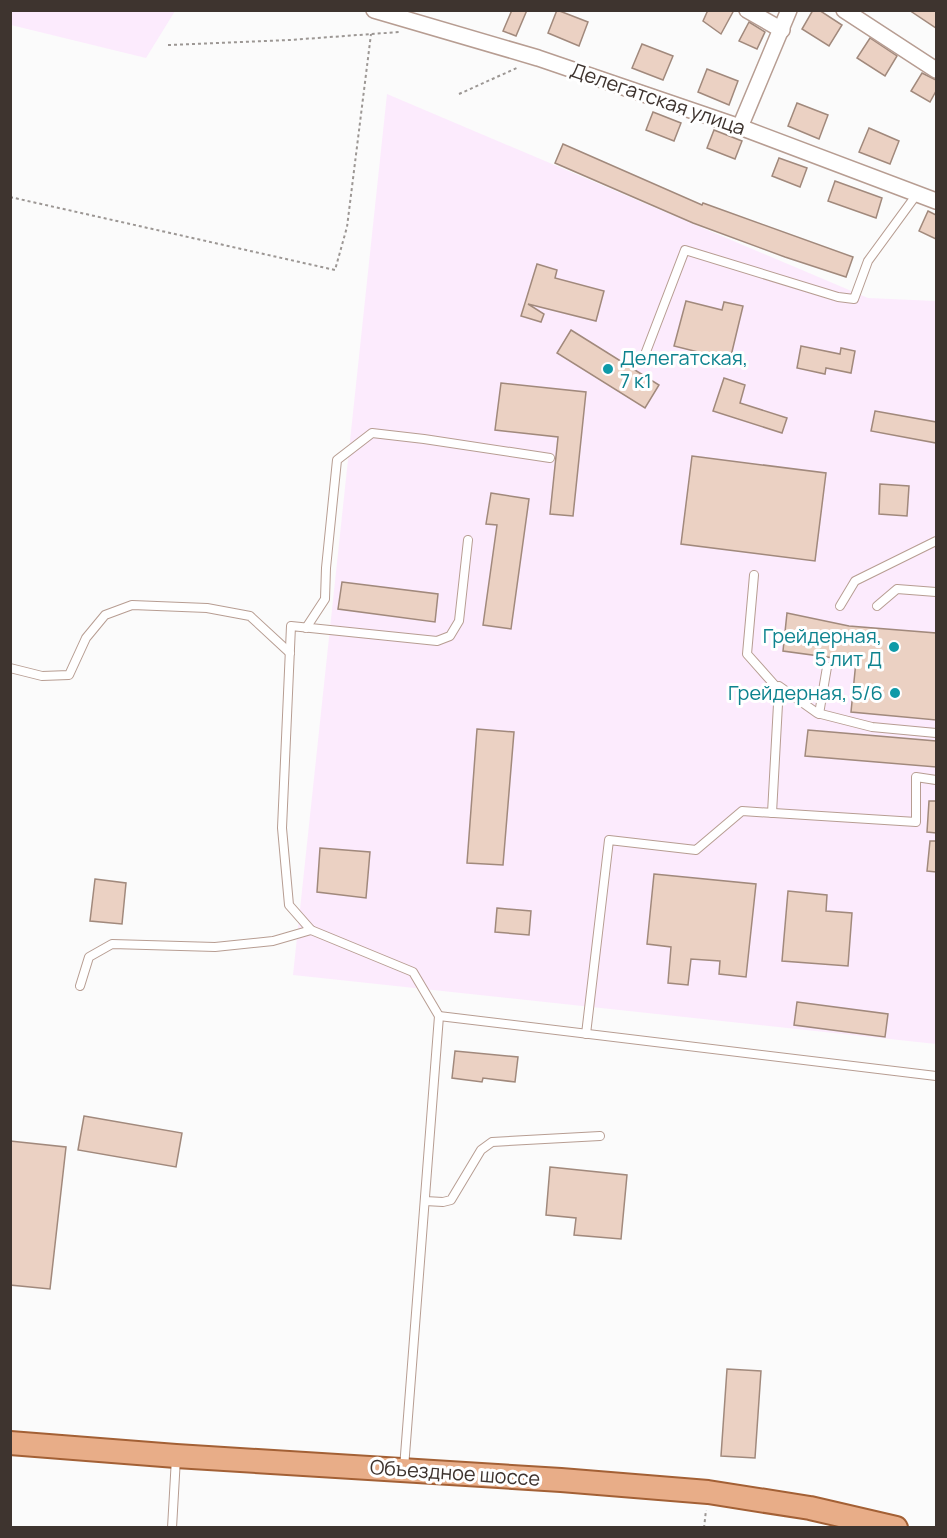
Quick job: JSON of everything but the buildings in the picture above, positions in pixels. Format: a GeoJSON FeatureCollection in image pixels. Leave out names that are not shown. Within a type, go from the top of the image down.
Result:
{"type":"FeatureCollection","features":[{"type":"Feature","properties":{"kind":"main road","name":"Объездное шоссе"},"geometry":{"type":"LineString","coordinates":[[10,1443],[708,1492],[810,1509],[896,1527]]}},
{"type":"Feature","properties":{"kind":"street","name":"Делегатская улица"},"geometry":{"type":"LineString","coordinates":[[374,10],[538,58],[740,127],[936,201]]}},
{"type":"Feature","properties":{"kind":"street"},"geometry":{"type":"LineString","coordinates":[[747,10],[782,30]]}},
{"type":"Feature","properties":{"kind":"street"},"geometry":{"type":"LineString","coordinates":[[740,127],[789,10]]}},
{"type":"Feature","properties":{"kind":"street"},"geometry":{"type":"LineString","coordinates":[[844,10],[936,70]]}},
{"type":"Feature","properties":{"kind":"lane"},"geometry":{"type":"LineString","coordinates":[[644,357],[685,250],[838,297],[854,299],[868,261],[917,194]]}},
{"type":"Feature","properties":{"kind":"lane"},"geometry":{"type":"LineString","coordinates":[[306,628],[325,599],[337,460],[372,433],[435,440],[550,458]]}},
{"type":"Feature","properties":{"kind":"lane"},"geometry":{"type":"LineString","coordinates":[[404,1470],[439,1016],[413,972],[311,930],[290,905],[282,828],[291,626],[437,641],[450,636],[459,621],[468,540]]}},
{"type":"Feature","properties":{"kind":"lane"},"geometry":{"type":"LineString","coordinates":[[840,606],[855,581],[936,541]]}},
{"type":"Feature","properties":{"kind":"lane"},"geometry":{"type":"LineString","coordinates":[[754,575],[747,654],[779,690]]}},
{"type":"Feature","properties":{"kind":"lane"},"geometry":{"type":"LineString","coordinates":[[877,606],[897,589],[936,592]]}},
{"type":"Feature","properties":{"kind":"lane"},"geometry":{"type":"LineString","coordinates":[[10,668],[42,675],[69,675],[86,638],[105,615],[132,605],[207,609],[250,616],[290,653]]}},
{"type":"Feature","properties":{"kind":"lane"},"geometry":{"type":"LineString","coordinates":[[819,714],[827,667]]}},
{"type":"Feature","properties":{"kind":"lane"},"geometry":{"type":"LineString","coordinates":[[772,813],[779,686],[819,714],[872,728],[936,733]]}},
{"type":"Feature","properties":{"kind":"lane"},"geometry":{"type":"LineString","coordinates":[[586,1034],[609,840],[696,850],[742,811],[916,822],[916,777],[936,780]]}},
{"type":"Feature","properties":{"kind":"lane"},"geometry":{"type":"LineString","coordinates":[[80,986],[89,957],[112,945],[215,947],[273,941],[311,930]]}},
{"type":"Feature","properties":{"kind":"lane"},"geometry":{"type":"LineString","coordinates":[[439,1016],[936,1076]]}},
{"type":"Feature","properties":{"kind":"lane"},"geometry":{"type":"LineString","coordinates":[[425,1201],[451,1200],[481,1150],[492,1142],[600,1136]]}},
{"type":"Feature","properties":{"kind":"lane"},"geometry":{"type":"LineString","coordinates":[[172,1527],[176,1456]]}},
{"type":"Feature","properties":{"kind":"path"},"geometry":{"type":"LineString","coordinates":[[168,45],[404,32]]}},
{"type":"Feature","properties":{"kind":"path"},"geometry":{"type":"LineString","coordinates":[[10,197],[335,270],[347,227],[370,34]]}},
{"type":"Feature","properties":{"kind":"path"},"geometry":{"type":"LineString","coordinates":[[459,94],[538,58]]}},
{"type":"Feature","properties":{"kind":"shaded area"},"geometry":{"type":"Polygon","coordinates":[[[11,10],[175,11],[146,58],[11,25],[11,10]]]}},
{"type":"Feature","properties":{"kind":"shaded area"},"geometry":{"type":"Polygon","coordinates":[[[387,94],[868,298],[936,301],[936,1044],[293,975],[387,94]]]}},
{"type":"Feature","properties":{"kind":"place","name":"Делегатская, 7 к1"},"geometry":{"type":"Point","coordinates":[608,369]}},
{"type":"Feature","properties":{"kind":"place","name":"Грейдерная, 5 лит Д"},"geometry":{"type":"Point","coordinates":[894,647]}},
{"type":"Feature","properties":{"kind":"place","name":"Грейдерная, 5/6"},"geometry":{"type":"Point","coordinates":[895,693]}}]}
